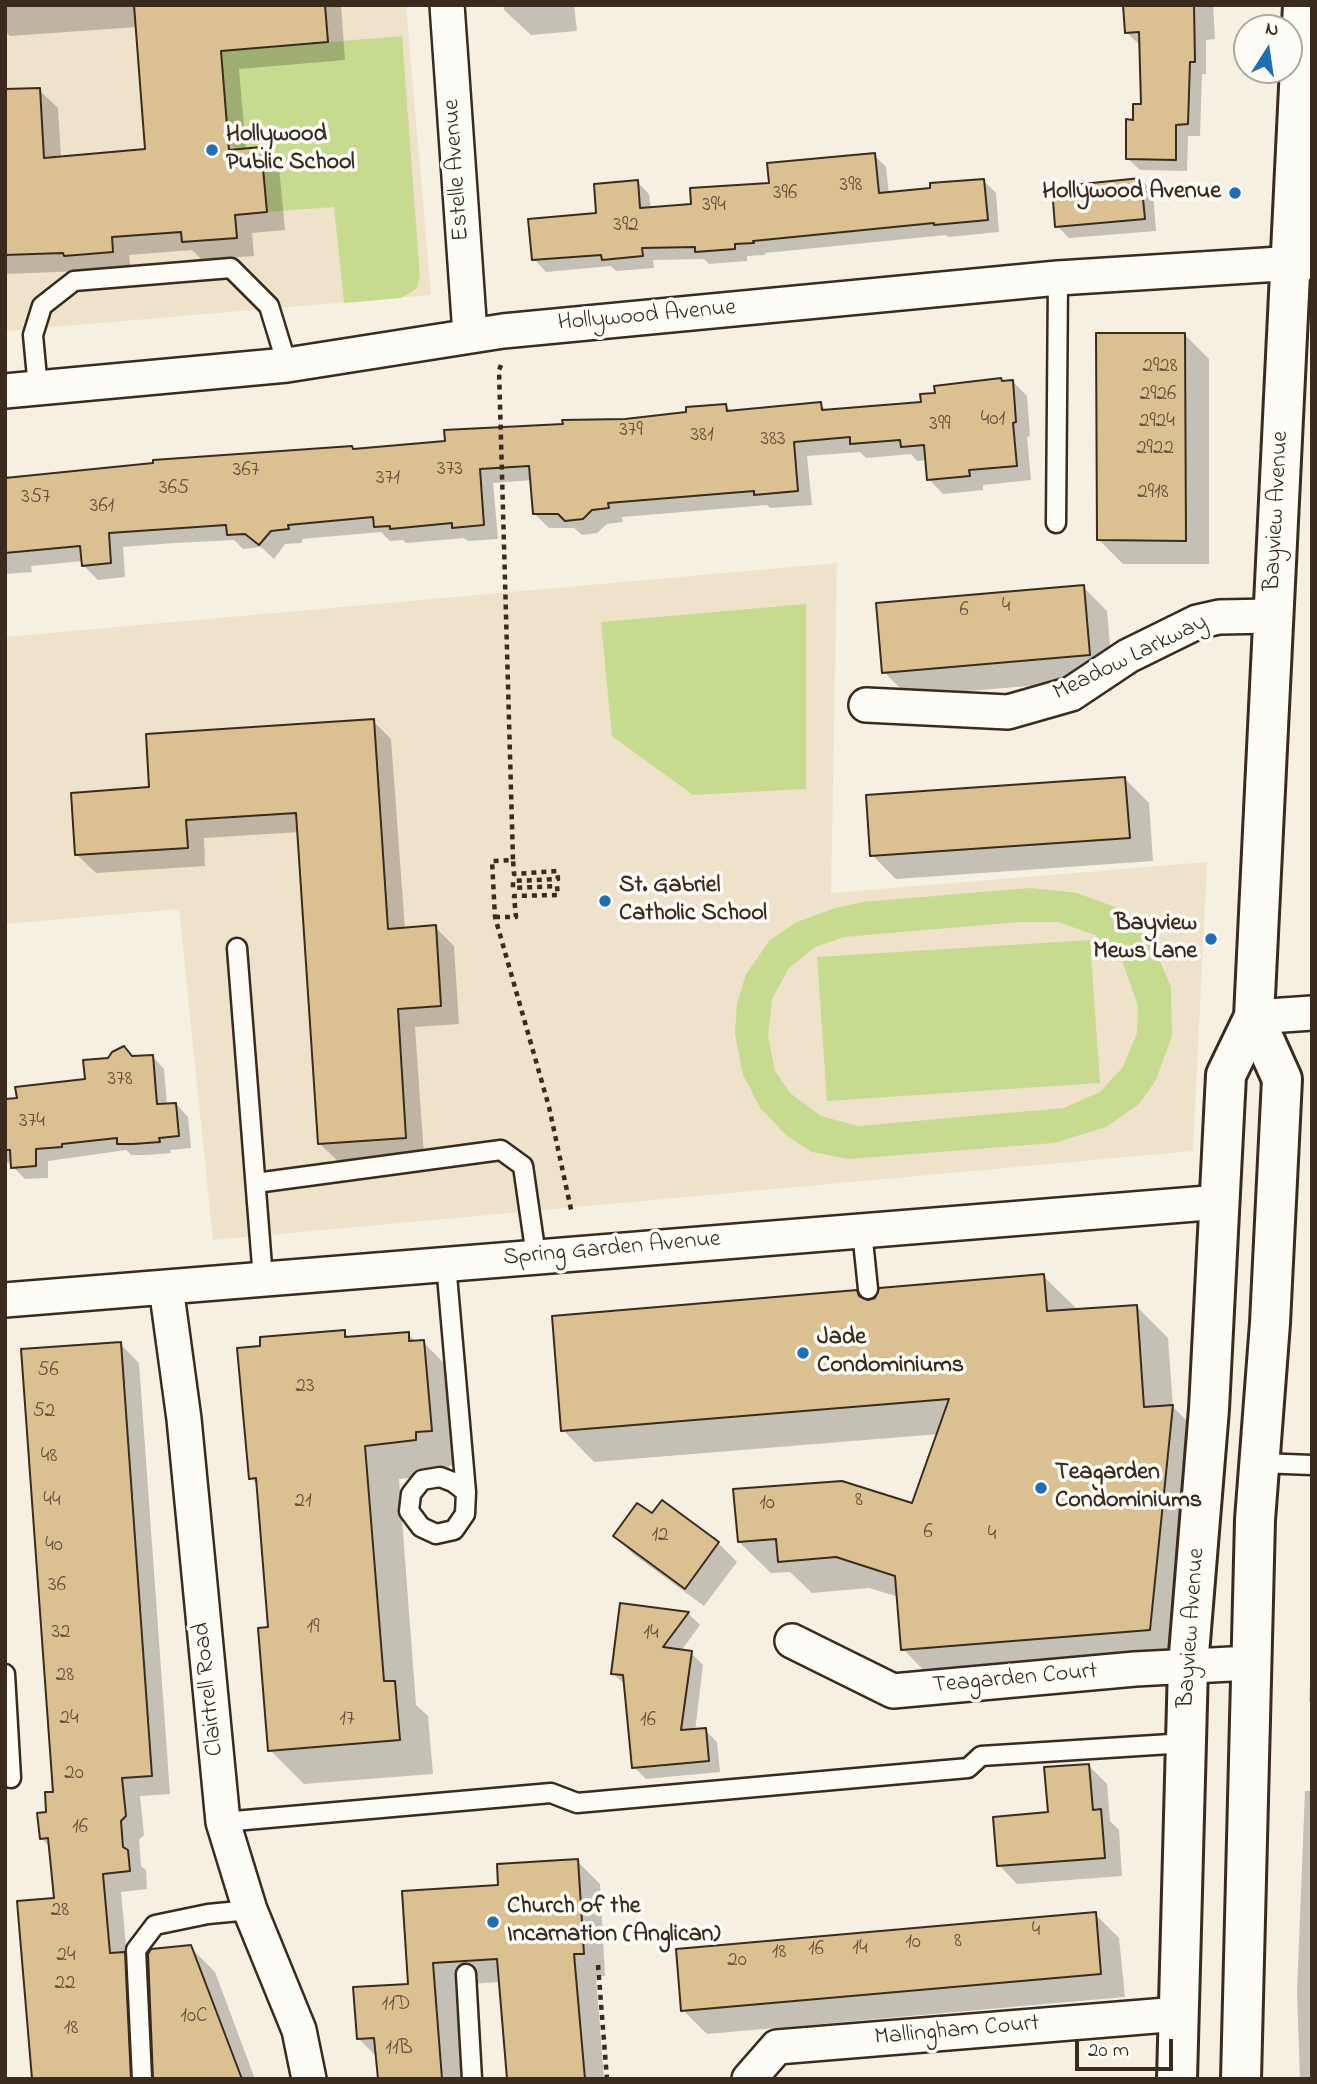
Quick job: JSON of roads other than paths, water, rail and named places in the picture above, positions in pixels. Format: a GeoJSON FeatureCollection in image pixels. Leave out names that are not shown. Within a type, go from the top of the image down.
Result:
{"type":"FeatureCollection","features":[{"type":"Feature","properties":{"kind":"main road","name":"Bayview Avenue"},"geometry":{"type":"LineString","coordinates":[[1177,2079],[1188,1665],[1209,1409],[1226,1075],[1254,1017],[1272,616],[1301,262],[1303,5]]}},
{"type":"Feature","properties":{"kind":"main road","name":"Bayview Avenue"},"geometry":{"type":"LineString","coordinates":[[1241,2079],[1250,1663],[1282,1079],[1254,1017]]}},
{"type":"Feature","properties":{"kind":"main road"},"geometry":{"type":"LineString","coordinates":[[1220,1202],[1232,1207],[1242,1221],[1239,1298],[1266,1385]]}},
{"type":"Feature","properties":{"kind":"street","name":"Estelle Avenue"},"geometry":{"type":"LineString","coordinates":[[447,5],[470,334]]}},
{"type":"Feature","properties":{"kind":"street","name":"Hollywood Avenue"},"geometry":{"type":"LineString","coordinates":[[5,391],[287,365],[470,334],[1058,278],[1301,262]]}},
{"type":"Feature","properties":{"kind":"street","name":"Meadow Larkway"},"geometry":{"type":"LineString","coordinates":[[866,705],[1008,712],[1071,694],[1128,656],[1197,622],[1219,617],[1272,616]]}},
{"type":"Feature","properties":{"kind":"street"},"geometry":{"type":"LineString","coordinates":[[1254,1017],[1312,1013]]}},
{"type":"Feature","properties":{"kind":"street","name":"Spring Garden Avenue"},"geometry":{"type":"LineString","coordinates":[[5,1300],[1220,1202]]}},
{"type":"Feature","properties":{"kind":"street","name":"Clairtrell Road"},"geometry":{"type":"LineString","coordinates":[[166,1287],[184,1419],[223,1822],[250,1910],[299,2030],[309,2079]]}},
{"type":"Feature","properties":{"kind":"street","name":"Teagarden Court"},"geometry":{"type":"LineString","coordinates":[[792,1641],[893,1691],[1188,1665],[1250,1663]]}},
{"type":"Feature","properties":{"kind":"street","name":"Mallingham Court"},"geometry":{"type":"LineString","coordinates":[[749,2079],[777,2047],[1179,2014]]}},
{"type":"Feature","properties":{"kind":"lane"},"geometry":{"type":"LineString","coordinates":[[38,388],[33,335],[42,306],[74,281],[231,268],[269,306],[287,365]]}},
{"type":"Feature","properties":{"kind":"lane"},"geometry":{"type":"LineString","coordinates":[[1056,523],[1058,278]]}},
{"type":"Feature","properties":{"kind":"lane"},"geometry":{"type":"LineString","coordinates":[[237,948],[263,1279]]}},
{"type":"Feature","properties":{"kind":"lane"},"geometry":{"type":"LineString","coordinates":[[256,1183],[501,1150],[523,1167],[536,1256]]}},
{"type":"Feature","properties":{"kind":"lane"},"geometry":{"type":"LineString","coordinates":[[862,1231],[868,1289]]}},
{"type":"Feature","properties":{"kind":"lane"},"geometry":{"type":"LineString","coordinates":[[446,1264],[467,1492]]}},
{"type":"Feature","properties":{"kind":"lane"},"geometry":{"type":"LineString","coordinates":[[1260,1463],[1312,1465]]}},
{"type":"Feature","properties":{"kind":"lane"},"geometry":{"type":"LineString","coordinates":[[5,1674],[11,1778]]}},
{"type":"Feature","properties":{"kind":"lane"},"geometry":{"type":"LineString","coordinates":[[223,1822],[551,1793],[577,1803],[968,1768],[981,1756],[1186,1744]]}},
{"type":"Feature","properties":{"kind":"lane"},"geometry":{"type":"LineString","coordinates":[[142,2079],[136,1950],[155,1925],[208,1914],[250,1910]]}},
{"type":"Feature","properties":{"kind":"lane"},"geometry":{"type":"LineString","coordinates":[[466,1974],[472,2079]]}},
{"type":"Feature","properties":{"kind":"place","name":"Hollywood Public School"},"geometry":{"type":"Point","coordinates":[212,150]}},
{"type":"Feature","properties":{"kind":"place","name":"Hollywood Avenue"},"geometry":{"type":"Point","coordinates":[1235,193]}},
{"type":"Feature","properties":{"kind":"place","name":"St. Gabriel Catholic School"},"geometry":{"type":"Point","coordinates":[605,901]}},
{"type":"Feature","properties":{"kind":"place","name":"Bayview Mews Lane"},"geometry":{"type":"Point","coordinates":[1211,939]}},
{"type":"Feature","properties":{"kind":"place","name":"Jade Condominiums"},"geometry":{"type":"Point","coordinates":[803,1353]}},
{"type":"Feature","properties":{"kind":"place","name":"Teagarden Condominiums"},"geometry":{"type":"Point","coordinates":[1041,1488]}},
{"type":"Feature","properties":{"kind":"place","name":"Church of the Incarnation (Anglican)"},"geometry":{"type":"Point","coordinates":[493,1922]}}]}
